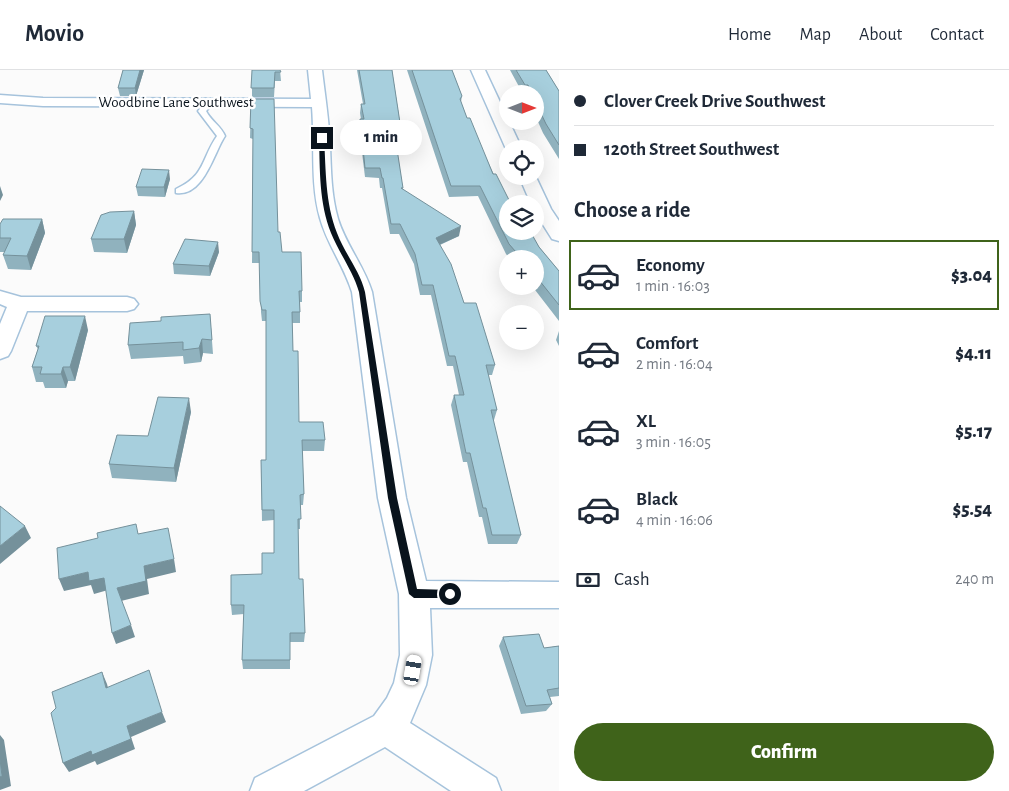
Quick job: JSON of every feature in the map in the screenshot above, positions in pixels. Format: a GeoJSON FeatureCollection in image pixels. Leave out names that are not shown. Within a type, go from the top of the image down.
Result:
{"type":"FeatureCollection","features":[{"type":"Feature","properties":{"kind":"street"},"geometry":{"type":"LineString","coordinates":[[268,791],[386,728],[399,710],[410,685],[416,655],[414,594],[392,498],[362,292],[359,282],[335,235],[329,218],[324,192],[320,103],[315,70]]}},
{"type":"Feature","properties":{"kind":"street"},"geometry":{"type":"LineString","coordinates":[[478,70],[510,140]]}},
{"type":"Feature","properties":{"kind":"street","name":"Woodbine Lane Southwest"},"geometry":{"type":"LineString","coordinates":[[0,99],[43,102],[320,103]]}},
{"type":"Feature","properties":{"kind":"street"},"geometry":{"type":"LineString","coordinates":[[531,185],[545,214],[559,235]]}},
{"type":"Feature","properties":{"kind":"street"},"geometry":{"type":"LineString","coordinates":[[0,351],[10,301],[127,304]]}},
{"type":"Feature","properties":{"kind":"street"},"geometry":{"type":"LineString","coordinates":[[414,594],[559,595]]}},
{"type":"Feature","properties":{"kind":"street"},"geometry":{"type":"LineString","coordinates":[[386,728],[483,791]]}},
{"type":"Feature","properties":{"kind":"lane"},"geometry":{"type":"LineString","coordinates":[[179,192],[189,187],[199,177],[208,164],[214,145],[221,136],[219,129],[203,117],[202,111],[211,102]]}},
{"type":"Feature","properties":{"kind":"building"},"geometry":{"type":"Polygon","coordinates":[[[123,70],[140,70],[135,88],[118,88],[123,70]]]}},
{"type":"Feature","properties":{"kind":"building"},"geometry":{"type":"Polygon","coordinates":[[[252,70],[280,70],[281,72],[275,72],[274,88],[251,88],[252,70]]]}},
{"type":"Feature","properties":{"kind":"building"},"geometry":{"type":"Polygon","coordinates":[[[359,70],[392,70],[402,136],[395,136],[403,188],[401,188],[461,226],[436,238],[451,264],[464,303],[476,303],[495,365],[486,365],[497,410],[491,410],[521,535],[492,535],[486,508],[483,508],[470,453],[466,453],[454,395],[464,395],[455,356],[449,356],[433,285],[422,285],[415,254],[400,224],[391,224],[380,168],[365,168],[360,119],[364,119],[361,104],[365,104],[359,70]]]}},
{"type":"Feature","properties":{"kind":"building"},"geometry":{"type":"Polygon","coordinates":[[[412,70],[452,70],[462,96],[460,99],[467,118],[470,118],[493,174],[496,174],[499,185],[502,185],[506,195],[499,195],[499,224],[480,186],[451,186],[412,70]]]}},
{"type":"Feature","properties":{"kind":"building"},"geometry":{"type":"Polygon","coordinates":[[[516,70],[546,70],[559,91],[559,145],[544,120],[544,85],[525,85],[516,70]]]}},
{"type":"Feature","properties":{"kind":"building"},"geometry":{"type":"Polygon","coordinates":[[[251,99],[274,99],[278,232],[280,232],[282,252],[301,252],[302,291],[299,291],[300,312],[292,312],[293,351],[298,351],[299,422],[323,422],[325,440],[302,440],[304,494],[300,495],[301,519],[298,519],[299,579],[303,579],[305,633],[290,633],[290,660],[242,660],[244,605],[231,605],[231,575],[262,574],[262,553],[274,553],[274,510],[262,510],[261,460],[266,460],[266,310],[262,310],[260,301],[259,252],[252,252],[253,129],[250,128],[251,99]]]}},
{"type":"Feature","properties":{"kind":"building"},"geometry":{"type":"Polygon","coordinates":[[[142,169],[169,170],[164,187],[136,187],[142,169]]]}},
{"type":"Feature","properties":{"kind":"building"},"geometry":{"type":"Polygon","coordinates":[[[134,211],[124,239],[91,239],[101,215],[110,212],[134,211]]]}},
{"type":"Feature","properties":{"kind":"building"},"geometry":{"type":"Polygon","coordinates":[[[3,219],[42,219],[27,256],[3,255],[11,238],[0,238],[0,224],[3,219]]]}},
{"type":"Feature","properties":{"kind":"building"},"geometry":{"type":"Polygon","coordinates":[[[185,239],[218,242],[209,266],[173,264],[185,239]]]}},
{"type":"Feature","properties":{"kind":"building"},"geometry":{"type":"Polygon","coordinates":[[[507,240],[535,240],[542,250],[514,250],[507,240]]]}},
{"type":"Feature","properties":{"kind":"building"},"geometry":{"type":"Polygon","coordinates":[[[544,253],[559,271],[559,305],[544,286],[544,253]]]}},
{"type":"Feature","properties":{"kind":"building"},"geometry":{"type":"Polygon","coordinates":[[[210,314],[212,340],[202,339],[199,348],[183,350],[183,342],[128,345],[130,323],[161,321],[161,317],[210,314]]]}},
{"type":"Feature","properties":{"kind":"building"},"geometry":{"type":"Polygon","coordinates":[[[45,316],[85,316],[70,367],[63,367],[61,374],[40,374],[42,367],[32,367],[39,346],[36,346],[45,316]]]}},
{"type":"Feature","properties":{"kind":"building"},"geometry":{"type":"Polygon","coordinates":[[[158,397],[189,398],[174,468],[109,464],[117,435],[148,436],[158,397]]]}},
{"type":"Feature","properties":{"kind":"building"},"geometry":{"type":"Polygon","coordinates":[[[0,506],[25,526],[0,546],[0,506]]]}},
{"type":"Feature","properties":{"kind":"building"},"geometry":{"type":"Polygon","coordinates":[[[136,524],[138,534],[168,528],[174,559],[144,566],[146,581],[117,588],[131,625],[112,633],[104,578],[89,581],[88,572],[59,579],[57,548],[98,538],[97,533],[136,524]]]}},
{"type":"Feature","properties":{"kind":"building"},"geometry":{"type":"Polygon","coordinates":[[[539,634],[544,648],[559,646],[559,688],[547,690],[552,704],[526,706],[503,637],[539,634]]]}},
{"type":"Feature","properties":{"kind":"building"},"geometry":{"type":"Polygon","coordinates":[[[149,670],[162,712],[127,726],[131,739],[92,755],[91,751],[63,763],[51,713],[56,708],[52,692],[102,672],[106,688],[149,670]]]}},
{"type":"Feature","properties":{"kind":"building"},"geometry":{"type":"Polygon","coordinates":[[[0,759],[2,776],[0,777],[0,759]]]}},
{"type":"Feature","properties":{"kind":"route"},"geometry":{"type":"LineString","coordinates":[[322,138],[324,192],[329,218],[362,292],[392,498],[414,594],[450,594]]}}]}
